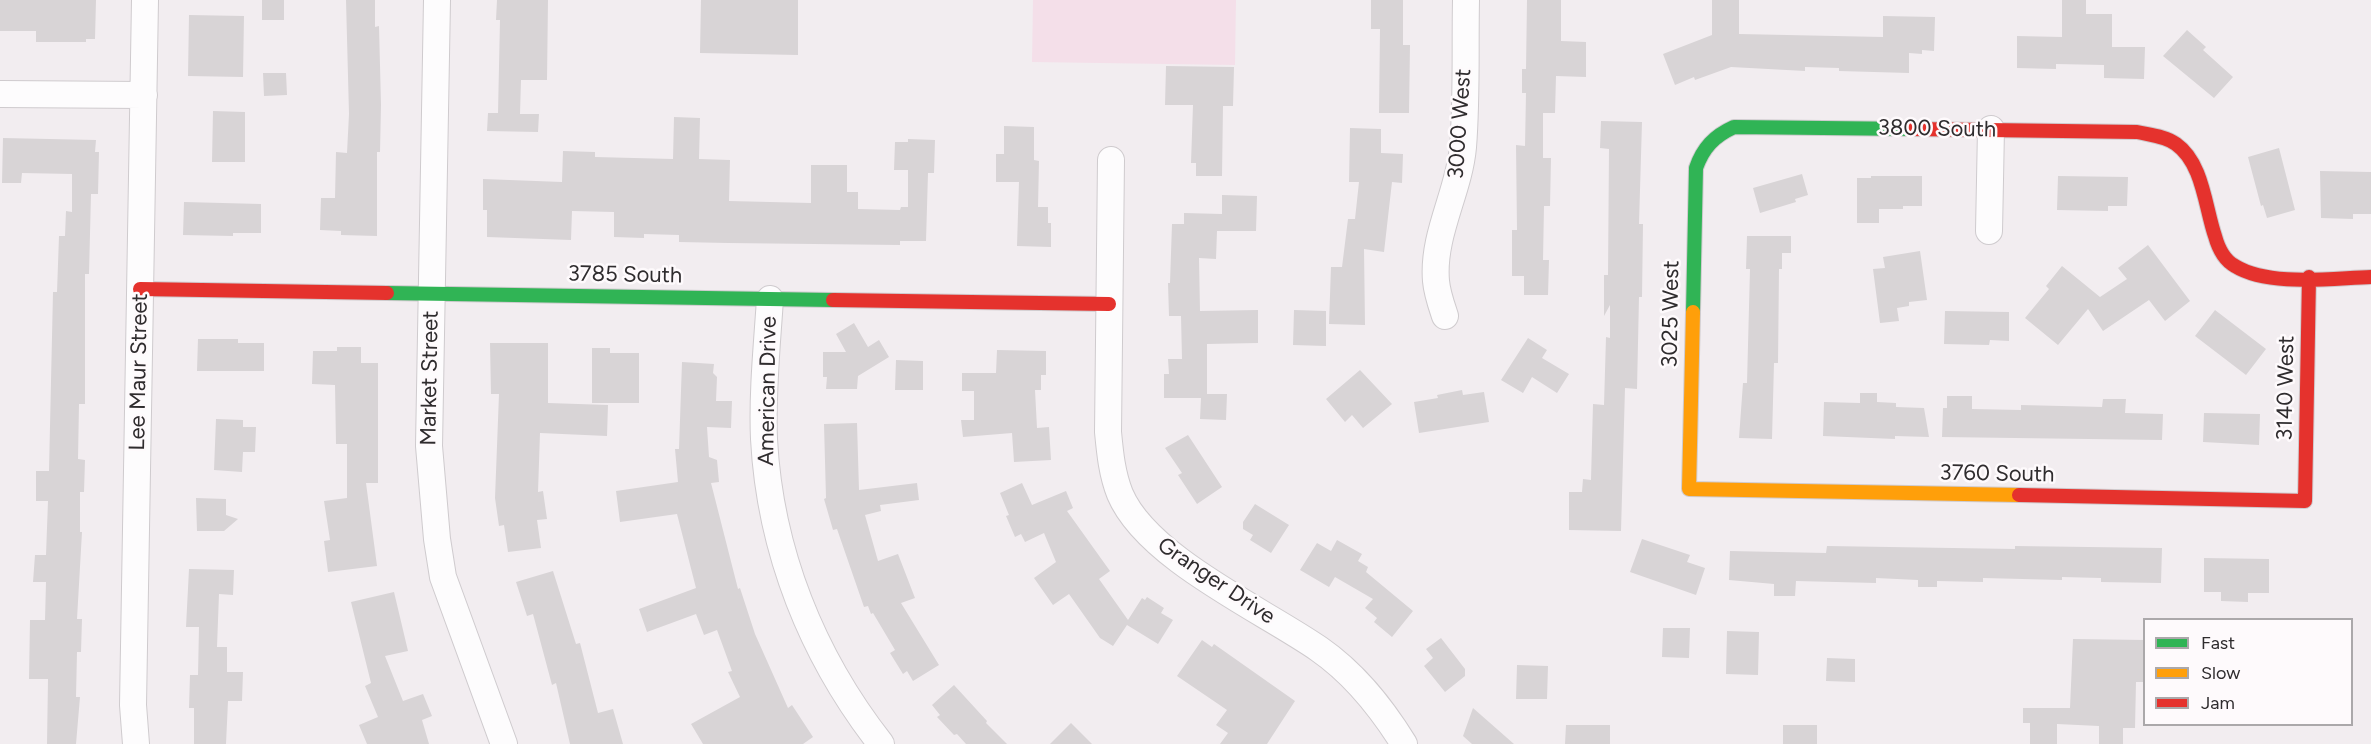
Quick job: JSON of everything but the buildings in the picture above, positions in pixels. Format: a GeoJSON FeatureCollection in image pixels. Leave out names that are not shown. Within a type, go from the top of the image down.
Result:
{"type":"FeatureCollection","features":[{"type":"Feature","properties":{"kind":"street","name":"Lee Maur Street"},"geometry":{"type":"LineString","coordinates":[[136,744],[134,705],[145,0]]}},
{"type":"Feature","properties":{"kind":"street","name":"Market Street"},"geometry":{"type":"LineString","coordinates":[[437,0],[429,446],[437,539],[443,577],[504,744]]}},
{"type":"Feature","properties":{"kind":"street","name":"3000 West"},"geometry":{"type":"LineString","coordinates":[[1445,316],[1437,292],[1436,266],[1437,252],[1459,174],[1463,148],[1466,0]]}},
{"type":"Feature","properties":{"kind":"street"},"geometry":{"type":"LineString","coordinates":[[0,94],[144,95]]}},
{"type":"Feature","properties":{"kind":"street","name":"3800 South"},"geometry":{"type":"LineString","coordinates":[[1707,143],[1725,130],[1745,125],[2137,132],[2160,135],[2181,146],[2193,163],[2211,229],[2224,256],[2234,266],[2244,271],[2270,277],[2309,277]]}},
{"type":"Feature","properties":{"kind":"street"},"geometry":{"type":"LineString","coordinates":[[1989,231],[1991,129]]}},
{"type":"Feature","properties":{"kind":"street","name":"3025 West"},"geometry":{"type":"LineString","coordinates":[[1689,489],[1695,180],[1700,155],[1707,143]]}},
{"type":"Feature","properties":{"kind":"street","name":"Granger Drive"},"geometry":{"type":"LineString","coordinates":[[1111,160],[1108,432],[1110,464],[1121,495],[1139,524],[1162,547],[1321,650],[1368,692],[1404,744]]}},
{"type":"Feature","properties":{"kind":"street"},"geometry":{"type":"LineString","coordinates":[[2309,277],[2371,278]]}},
{"type":"Feature","properties":{"kind":"street","name":"3140 West"},"geometry":{"type":"LineString","coordinates":[[2304,501],[2309,277]]}},
{"type":"Feature","properties":{"kind":"street","name":"3785 South"},"geometry":{"type":"LineString","coordinates":[[140,289],[1109,304]]}},
{"type":"Feature","properties":{"kind":"street","name":"American Drive"},"geometry":{"type":"LineString","coordinates":[[770,299],[764,394],[764,439],[768,486],[778,540],[793,588],[813,636],[860,718],[881,744]]}},
{"type":"Feature","properties":{"kind":"street","name":"3760 South"},"geometry":{"type":"LineString","coordinates":[[1689,489],[2304,501]]}},
{"type":"Feature","properties":{"kind":"shaded area"},"geometry":{"type":"Polygon","coordinates":[[[1033,0],[1236,0],[1235,65],[1032,62],[1033,0]]]}},
{"type":"Feature","properties":{"kind":"traffic: fast"},"geometry":{"type":"LineString","coordinates":[[1693,312],[1696,168],[1702,154],[1715,139],[1734,127],[1912,129]]}},
{"type":"Feature","properties":{"kind":"traffic: fast"},"geometry":{"type":"LineString","coordinates":[[387,293],[833,300]]}},
{"type":"Feature","properties":{"kind":"traffic: slow"},"geometry":{"type":"LineString","coordinates":[[1693,312],[1689,489],[2019,495]]}},
{"type":"Feature","properties":{"kind":"traffic: jam"},"geometry":{"type":"LineString","coordinates":[[1912,129],[2137,132],[2162,137],[2176,144],[2192,162],[2202,186],[2218,244],[2225,257],[2235,266],[2249,273],[2283,279],[2371,277]]}},
{"type":"Feature","properties":{"kind":"traffic: jam"},"geometry":{"type":"LineString","coordinates":[[2019,495],[2305,501],[2309,277]]}},
{"type":"Feature","properties":{"kind":"traffic: jam"},"geometry":{"type":"LineString","coordinates":[[140,289],[387,293]]}},
{"type":"Feature","properties":{"kind":"traffic: jam"},"geometry":{"type":"LineString","coordinates":[[833,300],[1109,304]]}}]}
